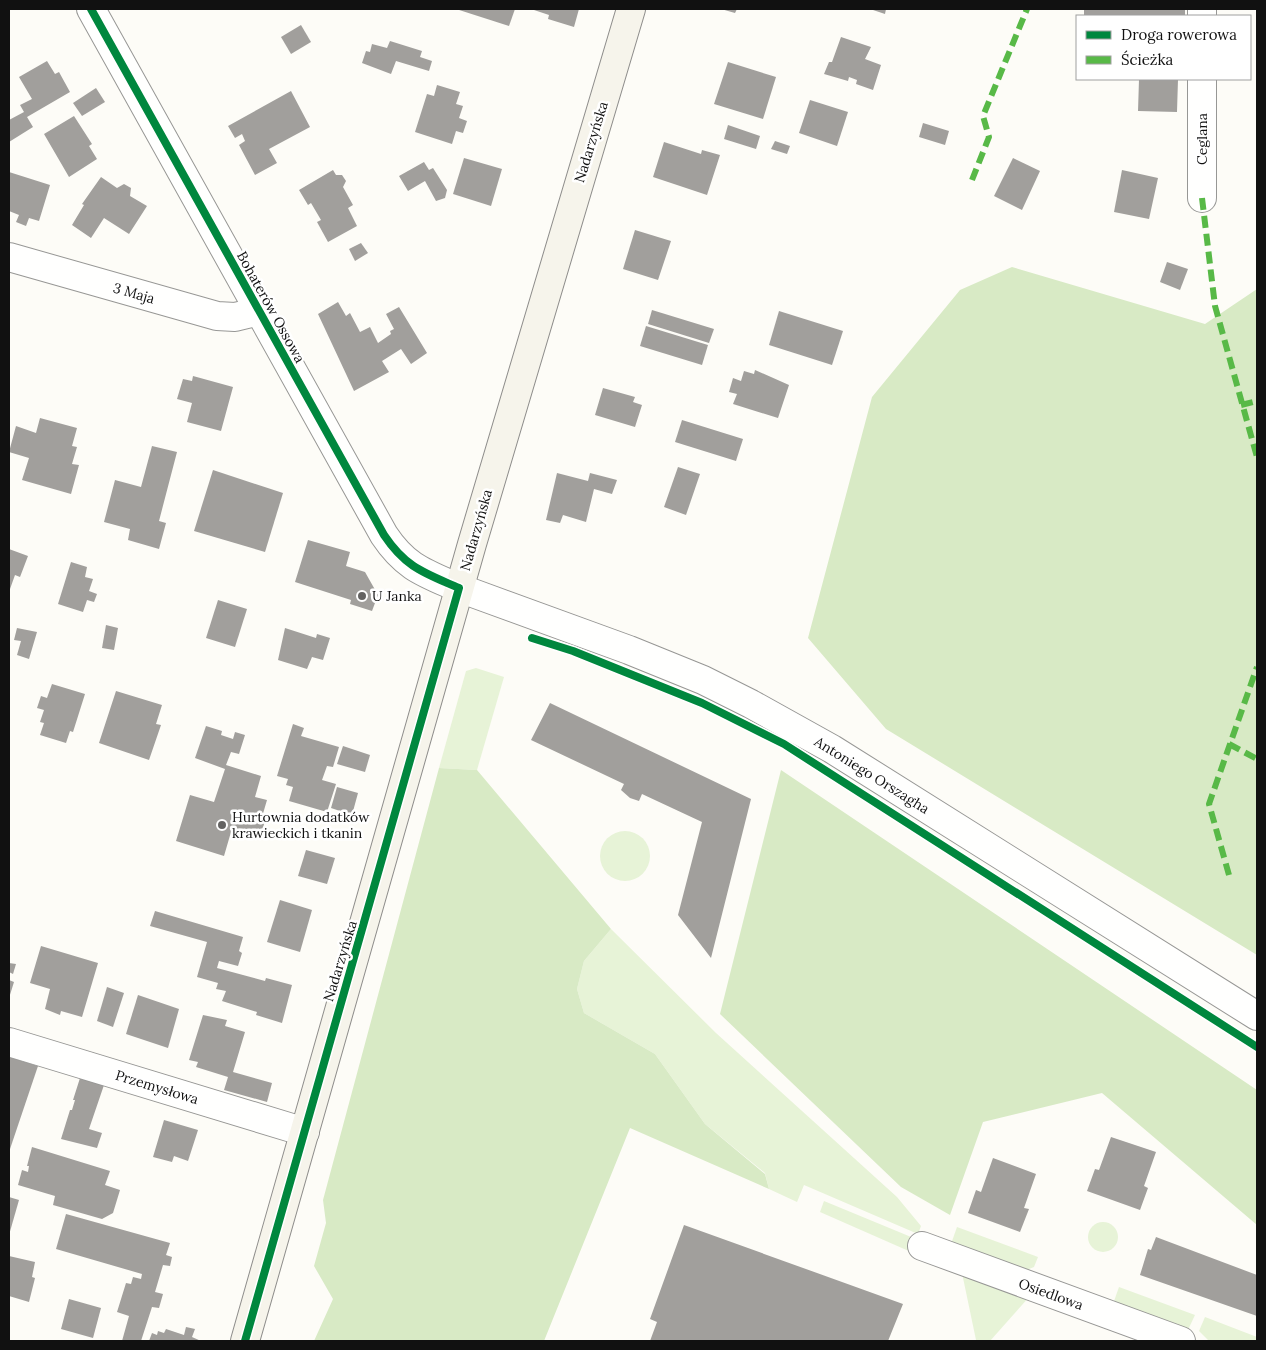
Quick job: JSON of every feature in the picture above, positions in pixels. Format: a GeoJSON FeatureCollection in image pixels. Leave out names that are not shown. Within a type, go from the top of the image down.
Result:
{"type":"FeatureCollection","features":[{"type":"Feature","properties":{"kind":"main road","name":"Nadarzyńska"},"geometry":{"type":"LineString","coordinates":[[245,1341],[459,588],[631,9]]}},
{"type":"Feature","properties":{"kind":"street","name":"Bohaterów Ossowa"},"geometry":{"type":"LineString","coordinates":[[91,9],[394,550],[406,562],[420,571],[459,588]]}},
{"type":"Feature","properties":{"kind":"street","name":"Ceglana"},"geometry":{"type":"LineString","coordinates":[[1202,80],[1202,198]]}},
{"type":"Feature","properties":{"kind":"street","name":"3 Maja"},"geometry":{"type":"LineString","coordinates":[[9,257],[217,316],[235,317],[259,311]]}},
{"type":"Feature","properties":{"kind":"street","name":"Antoniego Orszagha"},"geometry":{"type":"LineString","coordinates":[[459,588],[628,650],[703,680],[751,704],[832,750],[1257,1016]]}},
{"type":"Feature","properties":{"kind":"street","name":"Przemysłowa"},"geometry":{"type":"LineString","coordinates":[[9,1042],[305,1132]]}},
{"type":"Feature","properties":{"kind":"street","name":"Osiedlowa"},"geometry":{"type":"LineString","coordinates":[[922,1246],[1181,1341]]}},
{"type":"Feature","properties":{"kind":"green space"},"geometry":{"type":"Polygon","coordinates":[[[1012,267],[1205,324],[1257,289],[1257,955],[886,729],[808,638],[872,397],[960,290],[1012,267]]]}},
{"type":"Feature","properties":{"kind":"green space"},"geometry":{"type":"Polygon","coordinates":[[[476,668],[504,677],[477,770],[439,768],[466,671],[476,668]]]}},
{"type":"Feature","properties":{"kind":"green space"},"geometry":{"type":"Polygon","coordinates":[[[439,768],[477,770],[611,929],[584,961],[577,989],[584,1013],[655,1054],[705,1124],[765,1174],[769,1189],[630,1128],[544,1341],[314,1341],[333,1299],[314,1266],[326,1223],[323,1200],[439,768]]]}},
{"type":"Feature","properties":{"kind":"green space"},"geometry":{"type":"Polygon","coordinates":[[[781,770],[1257,1090],[1257,1225],[1102,1093],[983,1122],[950,1215],[901,1187],[720,1014],[781,770]]]}},
{"type":"Feature","properties":{"kind":"green space"},"geometry":{"type":"Polygon","coordinates":[[[620,831],[630,831],[643,838],[650,851],[650,861],[643,874],[630,881],[620,881],[611,877],[604,870],[600,861],[600,851],[604,842],[611,835],[620,831]]]}},
{"type":"Feature","properties":{"kind":"green space"},"geometry":{"type":"Polygon","coordinates":[[[611,929],[716,1033],[897,1197],[921,1226],[918,1234],[804,1185],[797,1202],[769,1189],[765,1173],[705,1124],[655,1054],[584,1013],[577,989],[584,961],[611,929]]]}},
{"type":"Feature","properties":{"kind":"green space"},"geometry":{"type":"Polygon","coordinates":[[[824,1201],[916,1239],[911,1252],[820,1212],[824,1201]]]}},
{"type":"Feature","properties":{"kind":"green space"},"geometry":{"type":"Polygon","coordinates":[[[1103,1222],[1114,1226],[1118,1237],[1114,1248],[1103,1252],[1092,1248],[1088,1237],[1092,1226],[1103,1222]]]}},
{"type":"Feature","properties":{"kind":"green space"},"geometry":{"type":"Polygon","coordinates":[[[957,1227],[1038,1257],[1034,1267],[1024,1271],[951,1244],[957,1227]]]}},
{"type":"Feature","properties":{"kind":"green space"},"geometry":{"type":"Polygon","coordinates":[[[962,1273],[1030,1296],[990,1341],[976,1340],[962,1273]]]}},
{"type":"Feature","properties":{"kind":"green space"},"geometry":{"type":"Polygon","coordinates":[[[1119,1287],[1195,1315],[1187,1332],[1113,1304],[1119,1287]]]}},
{"type":"Feature","properties":{"kind":"green space"},"geometry":{"type":"Polygon","coordinates":[[[1205,1317],[1257,1337],[1257,1341],[1209,1341],[1199,1331],[1205,1317]]]}},
{"type":"Feature","properties":{"kind":"building"},"geometry":{"type":"Polygon","coordinates":[[[456,9],[515,9],[509,26],[456,9]]]}},
{"type":"Feature","properties":{"kind":"building"},"geometry":{"type":"Polygon","coordinates":[[[531,9],[579,9],[574,27],[548,19],[549,15],[531,9]]]}},
{"type":"Feature","properties":{"kind":"building"},"geometry":{"type":"Polygon","coordinates":[[[721,9],[737,9],[735,13],[721,9]]]}},
{"type":"Feature","properties":{"kind":"building"},"geometry":{"type":"Polygon","coordinates":[[[870,9],[886,9],[885,14],[870,9]]]}},
{"type":"Feature","properties":{"kind":"building"},"geometry":{"type":"Polygon","coordinates":[[[1084,9],[1185,9],[1185,15],[1084,15],[1084,9]]]}},
{"type":"Feature","properties":{"kind":"building"},"geometry":{"type":"Polygon","coordinates":[[[301,25],[311,42],[291,54],[281,37],[301,25]]]}},
{"type":"Feature","properties":{"kind":"building"},"geometry":{"type":"Polygon","coordinates":[[[841,37],[871,47],[865,59],[881,65],[873,90],[856,84],[857,80],[849,77],[848,81],[824,74],[829,62],[832,62],[841,37]]]}},
{"type":"Feature","properties":{"kind":"building"},"geometry":{"type":"Polygon","coordinates":[[[390,41],[422,51],[420,57],[432,61],[429,71],[396,61],[391,74],[362,63],[366,51],[370,52],[372,44],[387,48],[390,41]]]}},
{"type":"Feature","properties":{"kind":"building"},"geometry":{"type":"Polygon","coordinates":[[[47,61],[55,74],[59,72],[70,92],[27,117],[33,127],[9,142],[9,120],[24,112],[20,105],[32,99],[19,77],[47,61]]]}},
{"type":"Feature","properties":{"kind":"building"},"geometry":{"type":"Polygon","coordinates":[[[728,62],[776,77],[763,119],[714,104],[728,62]]]}},
{"type":"Feature","properties":{"kind":"building"},"geometry":{"type":"Polygon","coordinates":[[[1139,80],[1178,80],[1177,112],[1138,111],[1139,80]]]}},
{"type":"Feature","properties":{"kind":"building"},"geometry":{"type":"Polygon","coordinates":[[[437,85],[460,92],[456,104],[463,106],[459,118],[467,121],[463,133],[456,131],[452,144],[415,132],[427,94],[434,96],[437,85]]]}},
{"type":"Feature","properties":{"kind":"building"},"geometry":{"type":"Polygon","coordinates":[[[96,88],[105,102],[82,116],[73,103],[96,88]]]}},
{"type":"Feature","properties":{"kind":"building"},"geometry":{"type":"Polygon","coordinates":[[[291,91],[310,127],[269,149],[277,163],[255,175],[239,145],[245,141],[242,134],[235,138],[228,126],[291,91]]]}},
{"type":"Feature","properties":{"kind":"building"},"geometry":{"type":"Polygon","coordinates":[[[810,100],[848,112],[837,146],[799,133],[810,100]]]}},
{"type":"Feature","properties":{"kind":"building"},"geometry":{"type":"Polygon","coordinates":[[[74,116],[92,144],[89,146],[97,159],[69,177],[44,134],[74,116]]]}},
{"type":"Feature","properties":{"kind":"building"},"geometry":{"type":"Polygon","coordinates":[[[923,123],[949,131],[945,145],[919,137],[923,123]]]}},
{"type":"Feature","properties":{"kind":"building"},"geometry":{"type":"Polygon","coordinates":[[[728,125],[760,136],[756,149],[724,139],[728,125]]]}},
{"type":"Feature","properties":{"kind":"building"},"geometry":{"type":"Polygon","coordinates":[[[775,141],[790,146],[787,154],[771,149],[775,141]]]}},
{"type":"Feature","properties":{"kind":"building"},"geometry":{"type":"Polygon","coordinates":[[[664,142],[701,154],[702,150],[720,155],[707,195],[653,177],[664,142]]]}},
{"type":"Feature","properties":{"kind":"building"},"geometry":{"type":"Polygon","coordinates":[[[464,158],[502,169],[491,206],[453,194],[464,158]]]}},
{"type":"Feature","properties":{"kind":"building"},"geometry":{"type":"Polygon","coordinates":[[[1013,158],[1040,171],[1022,210],[994,196],[1013,158]]]}},
{"type":"Feature","properties":{"kind":"building"},"geometry":{"type":"Polygon","coordinates":[[[424,162],[429,170],[433,168],[447,190],[445,198],[436,201],[425,181],[408,191],[399,176],[424,162]]]}},
{"type":"Feature","properties":{"kind":"building"},"geometry":{"type":"Polygon","coordinates":[[[333,170],[336,175],[342,175],[346,181],[343,187],[353,205],[348,208],[357,226],[328,242],[317,222],[321,220],[311,203],[308,205],[299,190],[333,170]]]}},
{"type":"Feature","properties":{"kind":"building"},"geometry":{"type":"Polygon","coordinates":[[[1122,170],[1158,178],[1149,219],[1114,212],[1122,170]]]}},
{"type":"Feature","properties":{"kind":"building"},"geometry":{"type":"Polygon","coordinates":[[[9,172],[50,185],[39,221],[29,218],[26,226],[16,222],[19,215],[9,211],[9,172]]]}},
{"type":"Feature","properties":{"kind":"building"},"geometry":{"type":"Polygon","coordinates":[[[101,177],[117,188],[124,184],[131,188],[130,196],[147,206],[129,234],[104,218],[91,238],[72,225],[84,205],[82,204],[101,177]]]}},
{"type":"Feature","properties":{"kind":"building"},"geometry":{"type":"Polygon","coordinates":[[[635,230],[671,241],[658,280],[623,269],[635,230]]]}},
{"type":"Feature","properties":{"kind":"building"},"geometry":{"type":"Polygon","coordinates":[[[361,243],[368,253],[355,261],[349,249],[361,243]]]}},
{"type":"Feature","properties":{"kind":"building"},"geometry":{"type":"Polygon","coordinates":[[[1167,262],[1188,269],[1180,290],[1160,282],[1167,262]]]}},
{"type":"Feature","properties":{"kind":"building"},"geometry":{"type":"Polygon","coordinates":[[[338,302],[346,316],[350,313],[360,332],[370,327],[378,343],[391,334],[390,331],[394,329],[386,314],[399,307],[427,353],[411,364],[401,349],[382,361],[389,372],[354,391],[318,314],[338,302]]]}},
{"type":"Feature","properties":{"kind":"building"},"geometry":{"type":"Polygon","coordinates":[[[652,310],[714,329],[709,343],[648,324],[652,310]]]}},
{"type":"Feature","properties":{"kind":"building"},"geometry":{"type":"Polygon","coordinates":[[[779,311],[843,331],[832,365],[769,345],[779,311]]]}},
{"type":"Feature","properties":{"kind":"building"},"geometry":{"type":"Polygon","coordinates":[[[646,326],[708,345],[702,365],[640,346],[646,326]]]}},
{"type":"Feature","properties":{"kind":"building"},"geometry":{"type":"Polygon","coordinates":[[[755,370],[789,385],[778,418],[733,404],[737,394],[729,392],[733,378],[741,381],[744,371],[754,374],[755,370]]]}},
{"type":"Feature","properties":{"kind":"building"},"geometry":{"type":"Polygon","coordinates":[[[193,376],[233,387],[221,431],[187,422],[192,403],[177,399],[183,379],[192,381],[193,376]]]}},
{"type":"Feature","properties":{"kind":"building"},"geometry":{"type":"Polygon","coordinates":[[[603,388],[635,397],[633,402],[642,405],[635,427],[595,415],[603,388]]]}},
{"type":"Feature","properties":{"kind":"building"},"geometry":{"type":"Polygon","coordinates":[[[40,418],[77,428],[72,446],[77,447],[72,464],[79,465],[71,494],[22,480],[29,458],[9,452],[16,426],[36,433],[40,418]]]}},
{"type":"Feature","properties":{"kind":"building"},"geometry":{"type":"Polygon","coordinates":[[[682,420],[743,439],[736,461],[675,442],[682,420]]]}},
{"type":"Feature","properties":{"kind":"building"},"geometry":{"type":"Polygon","coordinates":[[[152,446],[177,452],[159,521],[166,523],[159,549],[128,540],[130,529],[104,522],[115,480],[141,487],[152,446]]]}},
{"type":"Feature","properties":{"kind":"building"},"geometry":{"type":"Polygon","coordinates":[[[678,467],[700,474],[686,515],[664,507],[678,467]]]}},
{"type":"Feature","properties":{"kind":"building"},"geometry":{"type":"Polygon","coordinates":[[[213,470],[283,493],[265,552],[194,531],[213,470]]]}},
{"type":"Feature","properties":{"kind":"building"},"geometry":{"type":"Polygon","coordinates":[[[557,473],[588,481],[590,473],[617,480],[612,494],[594,489],[586,522],[563,515],[560,523],[546,520],[557,473]]]}},
{"type":"Feature","properties":{"kind":"building"},"geometry":{"type":"Polygon","coordinates":[[[308,540],[350,552],[346,566],[365,572],[378,595],[372,611],[350,604],[351,600],[295,582],[308,540]]]}},
{"type":"Feature","properties":{"kind":"building"},"geometry":{"type":"Polygon","coordinates":[[[9,549],[28,556],[20,577],[15,575],[10,589],[9,549]]]}},
{"type":"Feature","properties":{"kind":"building"},"geometry":{"type":"Polygon","coordinates":[[[71,562],[87,567],[85,577],[93,579],[89,591],[97,594],[94,602],[87,600],[83,612],[58,604],[71,562]]]}},
{"type":"Feature","properties":{"kind":"building"},"geometry":{"type":"Polygon","coordinates":[[[218,600],[247,609],[235,647],[206,638],[218,600]]]}},
{"type":"Feature","properties":{"kind":"building"},"geometry":{"type":"Polygon","coordinates":[[[106,625],[118,628],[114,650],[102,648],[106,625]]]}},
{"type":"Feature","properties":{"kind":"building"},"geometry":{"type":"Polygon","coordinates":[[[17,628],[37,632],[29,659],[17,655],[21,641],[14,640],[17,628]]]}},
{"type":"Feature","properties":{"kind":"building"},"geometry":{"type":"Polygon","coordinates":[[[285,628],[316,638],[317,634],[330,638],[323,660],[312,657],[307,669],[278,660],[285,628]]]}},
{"type":"Feature","properties":{"kind":"building"},"geometry":{"type":"Polygon","coordinates":[[[52,684],[85,694],[73,732],[70,731],[66,743],[40,735],[44,723],[40,722],[44,710],[37,708],[41,696],[47,698],[52,684]]]}},
{"type":"Feature","properties":{"kind":"building"},"geometry":{"type":"Polygon","coordinates":[[[116,691],[162,705],[156,724],[161,725],[149,760],[99,743],[116,691]]]}},
{"type":"Feature","properties":{"kind":"building"},"geometry":{"type":"Polygon","coordinates":[[[550,703],[751,799],[711,958],[678,915],[702,822],[642,794],[639,801],[630,798],[621,790],[624,784],[531,740],[550,703]]]}},
{"type":"Feature","properties":{"kind":"building"},"geometry":{"type":"Polygon","coordinates":[[[293,724],[304,728],[301,736],[339,747],[333,767],[327,766],[322,780],[336,784],[327,812],[289,801],[293,787],[286,785],[288,779],[277,776],[293,724]]]}},
{"type":"Feature","properties":{"kind":"building"},"geometry":{"type":"Polygon","coordinates":[[[206,726],[222,731],[221,735],[233,739],[235,732],[245,735],[239,754],[231,752],[226,765],[261,776],[255,797],[267,800],[262,817],[266,818],[259,840],[231,832],[224,856],[176,841],[190,795],[214,802],[225,769],[195,758],[206,726]]]}},
{"type":"Feature","properties":{"kind":"building"},"geometry":{"type":"Polygon","coordinates":[[[343,746],[370,755],[365,772],[337,764],[343,746]]]}},
{"type":"Feature","properties":{"kind":"building"},"geometry":{"type":"Polygon","coordinates":[[[337,787],[358,793],[352,815],[331,808],[337,787]]]}},
{"type":"Feature","properties":{"kind":"building"},"geometry":{"type":"Polygon","coordinates":[[[306,850],[335,858],[327,884],[298,876],[306,850]]]}},
{"type":"Feature","properties":{"kind":"building"},"geometry":{"type":"Polygon","coordinates":[[[280,900],[312,910],[300,952],[267,942],[280,900]]]}},
{"type":"Feature","properties":{"kind":"building"},"geometry":{"type":"Polygon","coordinates":[[[155,911],[243,937],[239,951],[242,953],[238,966],[219,961],[217,968],[265,981],[266,978],[292,985],[282,1023],[256,1015],[257,1012],[222,1001],[226,991],[216,989],[218,983],[197,977],[207,942],[150,926],[155,911]]]}},
{"type":"Feature","properties":{"kind":"building"},"geometry":{"type":"Polygon","coordinates":[[[41,946],[98,963],[82,1017],[61,1011],[60,1015],[45,1009],[50,989],[30,983],[41,946]]]}},
{"type":"Feature","properties":{"kind":"building"},"geometry":{"type":"Polygon","coordinates":[[[9,963],[16,964],[13,974],[9,972],[9,963]]]}},
{"type":"Feature","properties":{"kind":"building"},"geometry":{"type":"Polygon","coordinates":[[[9,980],[14,982],[9,998],[9,980]]]}},
{"type":"Feature","properties":{"kind":"building"},"geometry":{"type":"Polygon","coordinates":[[[107,987],[124,993],[113,1027],[97,1021],[107,987]]]}},
{"type":"Feature","properties":{"kind":"building"},"geometry":{"type":"Polygon","coordinates":[[[138,995],[179,1009],[168,1048],[126,1034],[138,995]]]}},
{"type":"Feature","properties":{"kind":"building"},"geometry":{"type":"Polygon","coordinates":[[[203,1015],[227,1020],[225,1026],[245,1032],[233,1072],[272,1083],[267,1102],[224,1090],[228,1077],[196,1067],[198,1062],[189,1060],[203,1015]]]}},
{"type":"Feature","properties":{"kind":"building"},"geometry":{"type":"Polygon","coordinates":[[[9,1057],[38,1066],[9,1152],[9,1057]]]}},
{"type":"Feature","properties":{"kind":"building"},"geometry":{"type":"Polygon","coordinates":[[[80,1078],[104,1085],[89,1129],[102,1133],[97,1148],[61,1139],[70,1110],[72,1110],[80,1078]]]}},
{"type":"Feature","properties":{"kind":"building"},"geometry":{"type":"Polygon","coordinates":[[[164,1120],[198,1130],[188,1161],[174,1156],[172,1162],[153,1157],[164,1120]]]}},
{"type":"Feature","properties":{"kind":"building"},"geometry":{"type":"Polygon","coordinates":[[[1111,1137],[1156,1152],[1144,1186],[1148,1188],[1140,1210],[1087,1191],[1095,1169],[1099,1170],[1111,1137]]]}},
{"type":"Feature","properties":{"kind":"building"},"geometry":{"type":"Polygon","coordinates":[[[32,1147],[110,1171],[105,1185],[120,1190],[113,1213],[102,1219],[53,1205],[55,1196],[18,1185],[22,1170],[28,1172],[29,1166],[27,1166],[32,1147]]]}},
{"type":"Feature","properties":{"kind":"building"},"geometry":{"type":"Polygon","coordinates":[[[993,1158],[1036,1174],[1024,1208],[1029,1209],[1020,1232],[968,1213],[976,1190],[981,1192],[993,1158]]]}},
{"type":"Feature","properties":{"kind":"building"},"geometry":{"type":"Polygon","coordinates":[[[9,1197],[19,1200],[9,1235],[9,1197]]]}},
{"type":"Feature","properties":{"kind":"building"},"geometry":{"type":"Polygon","coordinates":[[[66,1214],[170,1243],[166,1255],[172,1257],[170,1266],[163,1265],[155,1292],[163,1294],[159,1308],[152,1307],[141,1341],[122,1341],[129,1316],[117,1312],[126,1283],[131,1284],[133,1277],[141,1279],[142,1274],[56,1249],[66,1214]]]}},
{"type":"Feature","properties":{"kind":"building"},"geometry":{"type":"Polygon","coordinates":[[[684,1225],[903,1304],[888,1341],[650,1341],[657,1322],[650,1319],[684,1225]]]}},
{"type":"Feature","properties":{"kind":"building"},"geometry":{"type":"Polygon","coordinates":[[[1156,1237],[1257,1275],[1257,1316],[1140,1275],[1148,1249],[1151,1250],[1156,1237]]]}},
{"type":"Feature","properties":{"kind":"building"},"geometry":{"type":"Polygon","coordinates":[[[9,1256],[35,1262],[32,1277],[35,1278],[29,1302],[9,1296],[9,1256]]]}},
{"type":"Feature","properties":{"kind":"building"},"geometry":{"type":"Polygon","coordinates":[[[69,1299],[101,1308],[93,1338],[61,1329],[69,1299]]]}},
{"type":"Feature","properties":{"kind":"building"},"geometry":{"type":"Polygon","coordinates":[[[186,1327],[195,1329],[192,1337],[201,1341],[149,1341],[152,1333],[157,1335],[158,1331],[164,1333],[166,1329],[184,1335],[186,1327]]]}},
{"type":"Feature","properties":{"kind":"marked path"},"geometry":{"type":"LineString","coordinates":[[972,180],[989,137],[983,116],[1027,9]]}},
{"type":"Feature","properties":{"kind":"marked path"},"geometry":{"type":"LineString","coordinates":[[1202,198],[1215,306],[1257,457]]}},
{"type":"Feature","properties":{"kind":"marked path"},"geometry":{"type":"LineString","coordinates":[[1241,405],[1257,401]]}},
{"type":"Feature","properties":{"kind":"marked path"},"geometry":{"type":"LineString","coordinates":[[1229,875],[1209,804],[1257,667]]}},
{"type":"Feature","properties":{"kind":"marked path"},"geometry":{"type":"LineString","coordinates":[[1229,744],[1257,759]]}},
{"type":"Feature","properties":{"kind":"cycle path"},"geometry":{"type":"LineString","coordinates":[[91,9],[384,535],[408,562],[426,573],[459,588],[245,1341]]}},
{"type":"Feature","properties":{"kind":"cycle path"},"geometry":{"type":"LineString","coordinates":[[532,638],[573,651],[702,703],[784,744],[1257,1047]]}},
{"type":"Feature","properties":{"kind":"place","name":"U Janka"},"geometry":{"type":"Point","coordinates":[362,596]}},
{"type":"Feature","properties":{"kind":"place","name":"Hurtownia dodatków krawieckich i tkanin"},"geometry":{"type":"Point","coordinates":[222,825]}}]}
